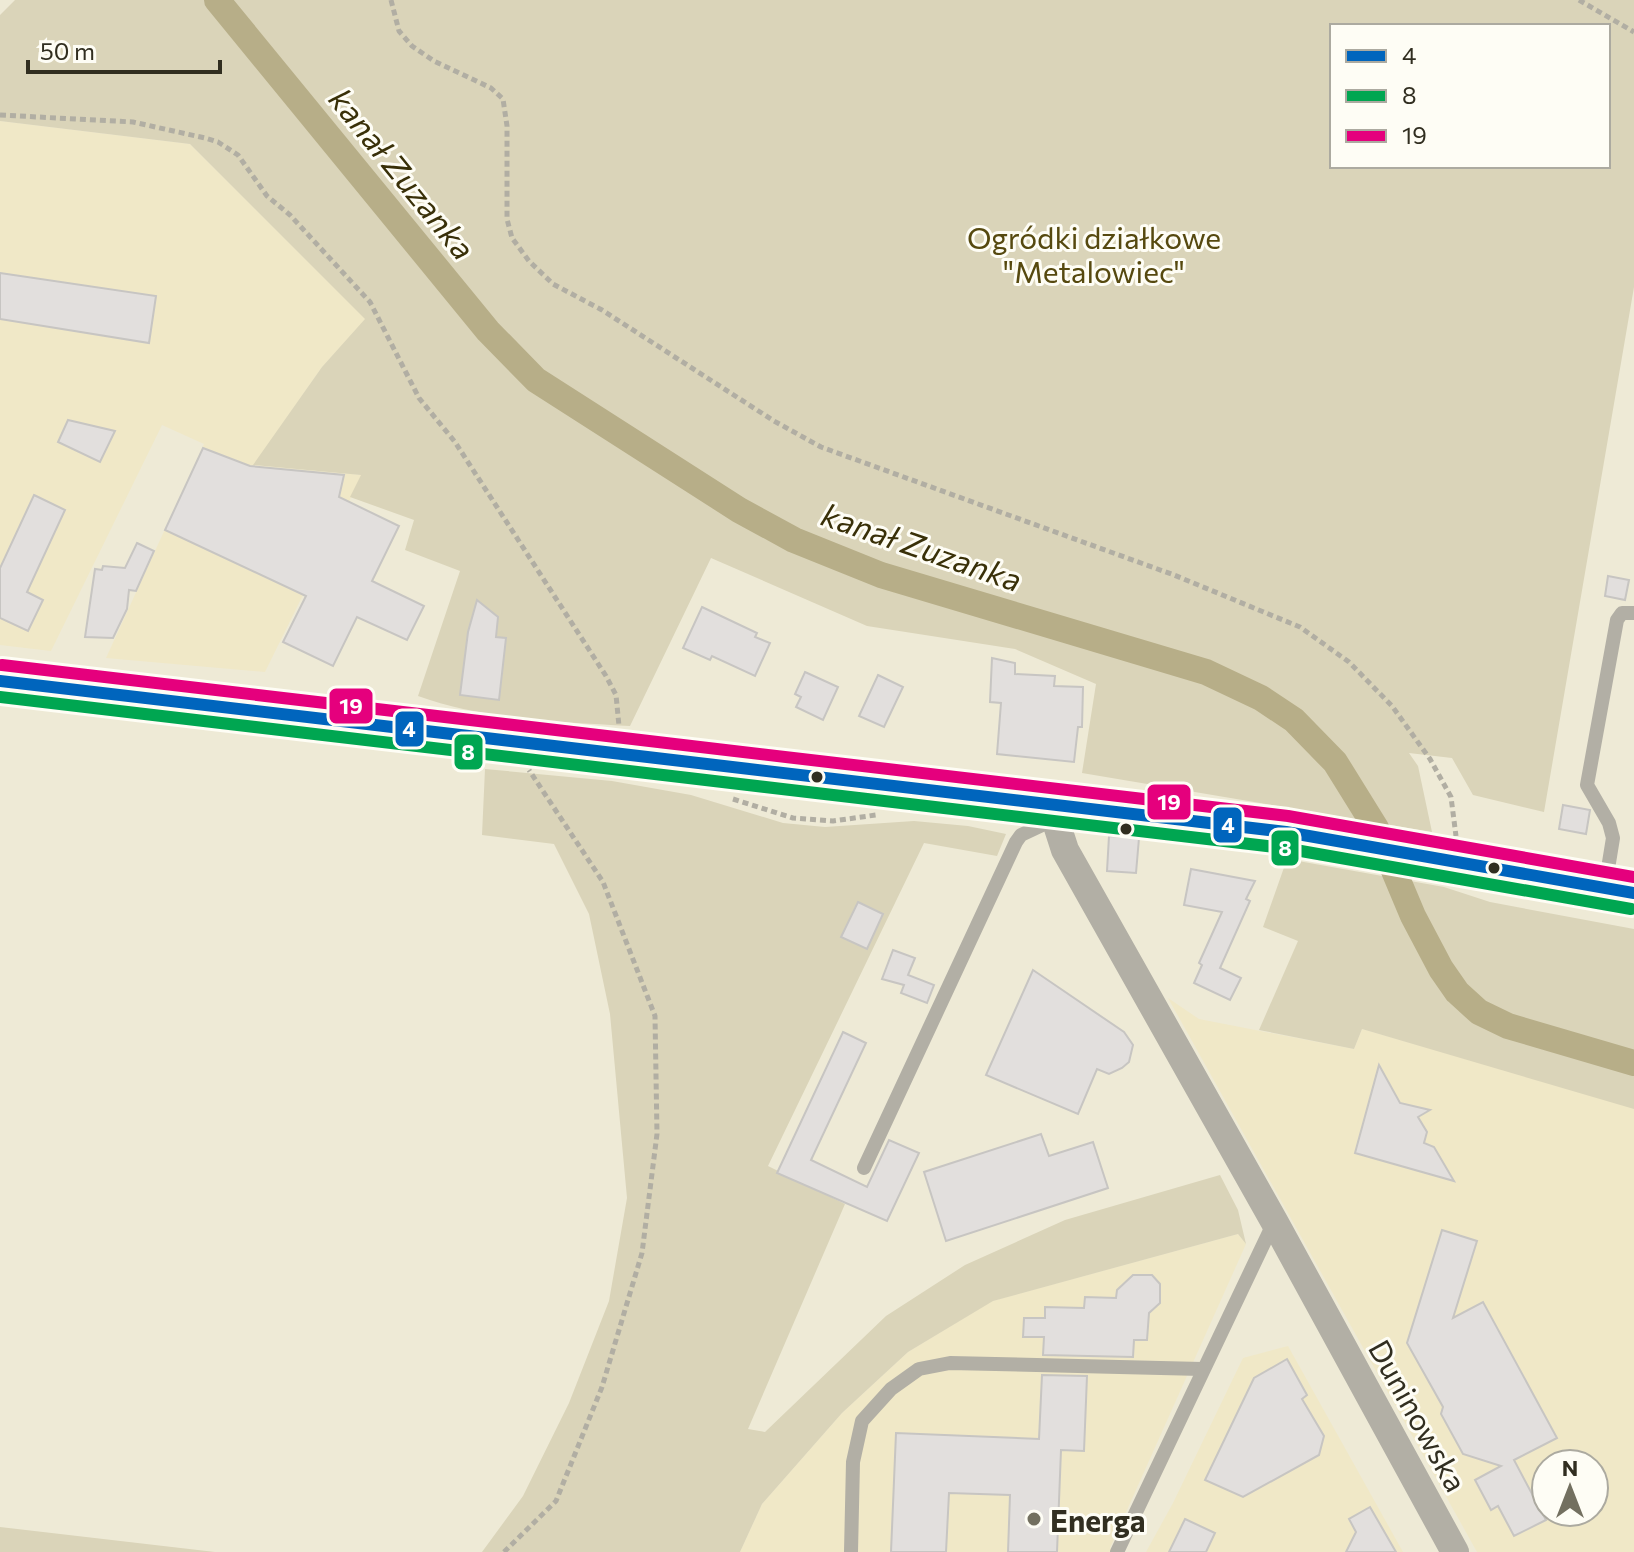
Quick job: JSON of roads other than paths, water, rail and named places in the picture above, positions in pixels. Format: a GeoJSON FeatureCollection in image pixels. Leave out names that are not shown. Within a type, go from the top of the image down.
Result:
{"type":"FeatureCollection","features":[{"type":"Feature","properties":{"kind":"street"},"geometry":{"type":"LineString","coordinates":[[0,681],[1056,811],[1286,832],[1620,890]]}},
{"type":"Feature","properties":{"kind":"street","name":"Duninowska"},"geometry":{"type":"LineString","coordinates":[[1056,811],[1065,850],[1274,1221],[1455,1552]]}},
{"type":"Feature","properties":{"kind":"lane"},"geometry":{"type":"LineString","coordinates":[[1620,890],[1609,823],[1587,785],[1617,620],[1622,613],[1634,613]]}},
{"type":"Feature","properties":{"kind":"lane"},"geometry":{"type":"LineString","coordinates":[[864,1168],[1016,842],[1021,835],[1056,811]]}},
{"type":"Feature","properties":{"kind":"lane"},"geometry":{"type":"LineString","coordinates":[[1117,1552],[1274,1221]]}},
{"type":"Feature","properties":{"kind":"lane"},"geometry":{"type":"LineString","coordinates":[[851,1552],[853,1462],[862,1421],[891,1389],[919,1369],[950,1363],[1202,1369]]}},
{"type":"Feature","properties":{"kind":"waterway","name":"kanał Zuzanka"},"geometry":{"type":"LineString","coordinates":[[217,0],[488,331],[536,380],[739,510],[794,540],[881,575],[1206,672],[1261,698],[1294,720],[1335,762],[1376,828],[1413,916],[1457,992],[1479,1012],[1508,1026],[1634,1063]]}},
{"type":"Feature","properties":{"kind":"place","name":"Energa"},"geometry":{"type":"Point","coordinates":[1034,1519]}},
{"type":"Feature","properties":{"kind":"park label","name":"Ogródki działkowe \"Metalowiec\""},"geometry":{"type":"Point","coordinates":[1094,253]}}]}
